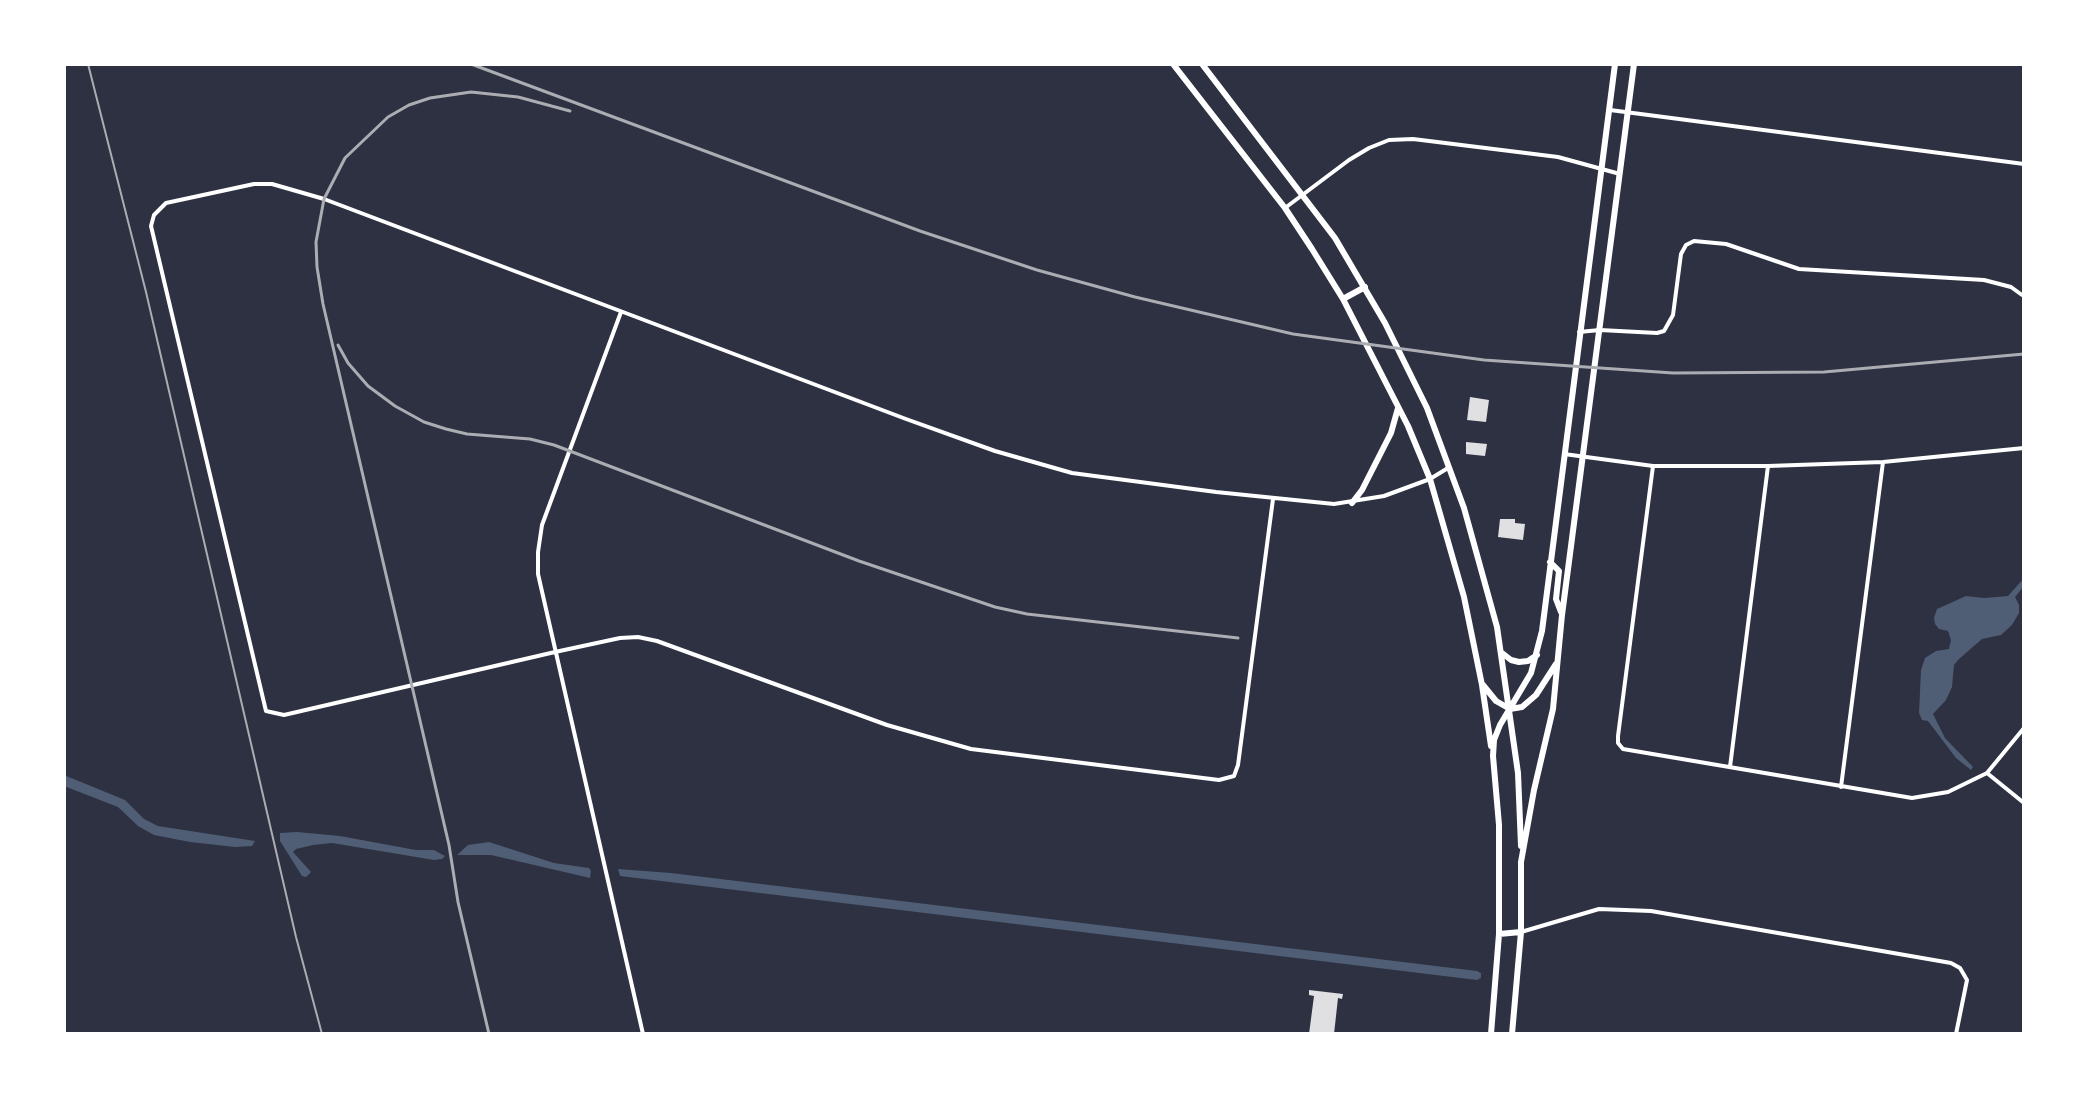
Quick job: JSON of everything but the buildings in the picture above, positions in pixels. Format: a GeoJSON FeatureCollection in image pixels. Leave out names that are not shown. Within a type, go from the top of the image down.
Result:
{"type":"FeatureCollection","features":[{"type":"Feature","properties":{"kind":"main road"},"geometry":{"type":"LineString","coordinates":[[1173,64],[1285,208],[1343,299],[1384,377],[1430,479],[1464,597],[1493,756],[1499,825],[1499,934],[1491,1034]]}},
{"type":"Feature","properties":{"kind":"main road"},"geometry":{"type":"LineString","coordinates":[[1202,64],[1304,195],[1365,287],[1413,379],[1450,467],[1478,552],[1502,653],[1518,773],[1521,932],[1512,1034]]}},
{"type":"Feature","properties":{"kind":"main road"},"geometry":{"type":"LineString","coordinates":[[1493,756],[1494,740],[1531,673],[1537,655],[1615,64]]}},
{"type":"Feature","properties":{"kind":"main road"},"geometry":{"type":"LineString","coordinates":[[1521,862],[1553,709],[1562,615],[1634,64]]}},
{"type":"Feature","properties":{"kind":"main road"},"geometry":{"type":"LineString","coordinates":[[1343,299],[1365,287]]}},
{"type":"Feature","properties":{"kind":"main road"},"geometry":{"type":"LineString","coordinates":[[1352,503],[1362,490],[1391,433],[1398,408]]}},
{"type":"Feature","properties":{"kind":"main road"},"geometry":{"type":"LineString","coordinates":[[1550,562],[1559,571],[1556,599],[1562,615]]}},
{"type":"Feature","properties":{"kind":"main road"},"geometry":{"type":"LineString","coordinates":[[1502,653],[1519,662],[1537,655]]}},
{"type":"Feature","properties":{"kind":"main road"},"geometry":{"type":"LineString","coordinates":[[1482,685],[1496,701],[1510,709],[1528,705],[1557,661]]}},
{"type":"Feature","properties":{"kind":"main road"},"geometry":{"type":"LineString","coordinates":[[1499,934],[1521,932]]}},
{"type":"Feature","properties":{"kind":"street"},"geometry":{"type":"LineString","coordinates":[[1609,109],[2024,164]]}},
{"type":"Feature","properties":{"kind":"street"},"geometry":{"type":"LineString","coordinates":[[1285,208],[1369,148],[1398,139],[1558,157],[1620,174]]}},
{"type":"Feature","properties":{"kind":"street"},"geometry":{"type":"LineString","coordinates":[[1273,499],[1238,765],[1234,776],[1219,780],[971,749],[887,725],[657,641],[638,637],[555,652],[284,715],[266,711],[151,226],[154,215],[166,203],[254,184],[272,184],[324,199],[906,419],[1048,467],[1106,479],[1334,504],[1384,496],[1430,479],[1450,467]]}},
{"type":"Feature","properties":{"kind":"street"},"geometry":{"type":"LineString","coordinates":[[1579,332],[1664,331],[1673,315],[1681,254],[1686,245],[1694,241],[1726,244],[1799,269],[1984,280],[2011,287],[2022,295]]}},
{"type":"Feature","properties":{"kind":"street"},"geometry":{"type":"LineString","coordinates":[[621,312],[542,525],[538,574],[643,1034]]}},
{"type":"Feature","properties":{"kind":"street"},"geometry":{"type":"LineString","coordinates":[[1564,454],[1653,466],[1768,466],[1883,462],[2024,448]]}},
{"type":"Feature","properties":{"kind":"street"},"geometry":{"type":"LineString","coordinates":[[1841,787],[1883,462]]}},
{"type":"Feature","properties":{"kind":"street"},"geometry":{"type":"LineString","coordinates":[[1653,466],[1618,743],[1630,751],[1892,796],[1934,796],[1987,773],[2024,728]]}},
{"type":"Feature","properties":{"kind":"street"},"geometry":{"type":"LineString","coordinates":[[1730,767],[1768,466]]}},
{"type":"Feature","properties":{"kind":"street"},"geometry":{"type":"LineString","coordinates":[[1987,773],[2024,803]]}},
{"type":"Feature","properties":{"kind":"street"},"geometry":{"type":"LineString","coordinates":[[1521,932],[1599,909],[1651,911],[1951,963],[1960,968],[1967,980],[1956,1034]]}},
{"type":"Feature","properties":{"kind":"water"},"geometry":{"type":"Polygon","coordinates":[[[2024,578],[2024,586],[2015,597],[2019,613],[2012,625],[2001,635],[1982,639],[1959,659],[1954,665],[1952,687],[1946,700],[1933,714],[1945,738],[1973,767],[1971,770],[1956,758],[1919,713],[1921,670],[1925,658],[1936,651],[1949,649],[1951,640],[1948,631],[1939,629],[1934,618],[1937,609],[1966,596],[2008,596],[2024,578]]]}},
{"type":"Feature","properties":{"kind":"water"},"geometry":{"type":"Polygon","coordinates":[[[64,775],[125,800],[144,819],[158,826],[255,841],[252,846],[235,847],[154,835],[138,826],[118,807],[64,786],[64,775]]]}},
{"type":"Feature","properties":{"kind":"water"},"geometry":{"type":"Polygon","coordinates":[[[297,832],[434,850],[445,856],[434,860],[332,843],[313,845],[293,852],[311,872],[306,877],[302,876],[280,841],[280,833],[297,832]]]}},
{"type":"Feature","properties":{"kind":"water"},"geometry":{"type":"Polygon","coordinates":[[[489,842],[554,863],[589,868],[590,878],[491,855],[457,855],[468,845],[489,842]]]}},
{"type":"Feature","properties":{"kind":"water"},"geometry":{"type":"Polygon","coordinates":[[[618,869],[1477,971],[1481,973],[1481,978],[1477,980],[620,876],[618,869]]]}},
{"type":"Feature","properties":{"kind":"tram line"},"geometry":{"type":"LineString","coordinates":[[88,64],[146,292],[296,937],[322,1034]]}},
{"type":"Feature","properties":{"kind":"railway"},"geometry":{"type":"LineString","coordinates":[[471,64],[920,231],[1037,270],[1135,297],[1293,334],[1484,360],[1673,373],[1824,372],[2024,354]]}},
{"type":"Feature","properties":{"kind":"railway"},"geometry":{"type":"LineString","coordinates":[[489,1034],[458,902],[449,845],[323,304],[316,242],[324,199],[345,158],[388,117],[409,105],[430,98],[471,92],[518,97],[570,111]]}},
{"type":"Feature","properties":{"kind":"railway"},"geometry":{"type":"LineString","coordinates":[[338,345],[348,363],[368,386],[424,422],[467,434],[530,439],[554,445],[859,561],[995,607],[1027,614],[1238,638]]}}]}
